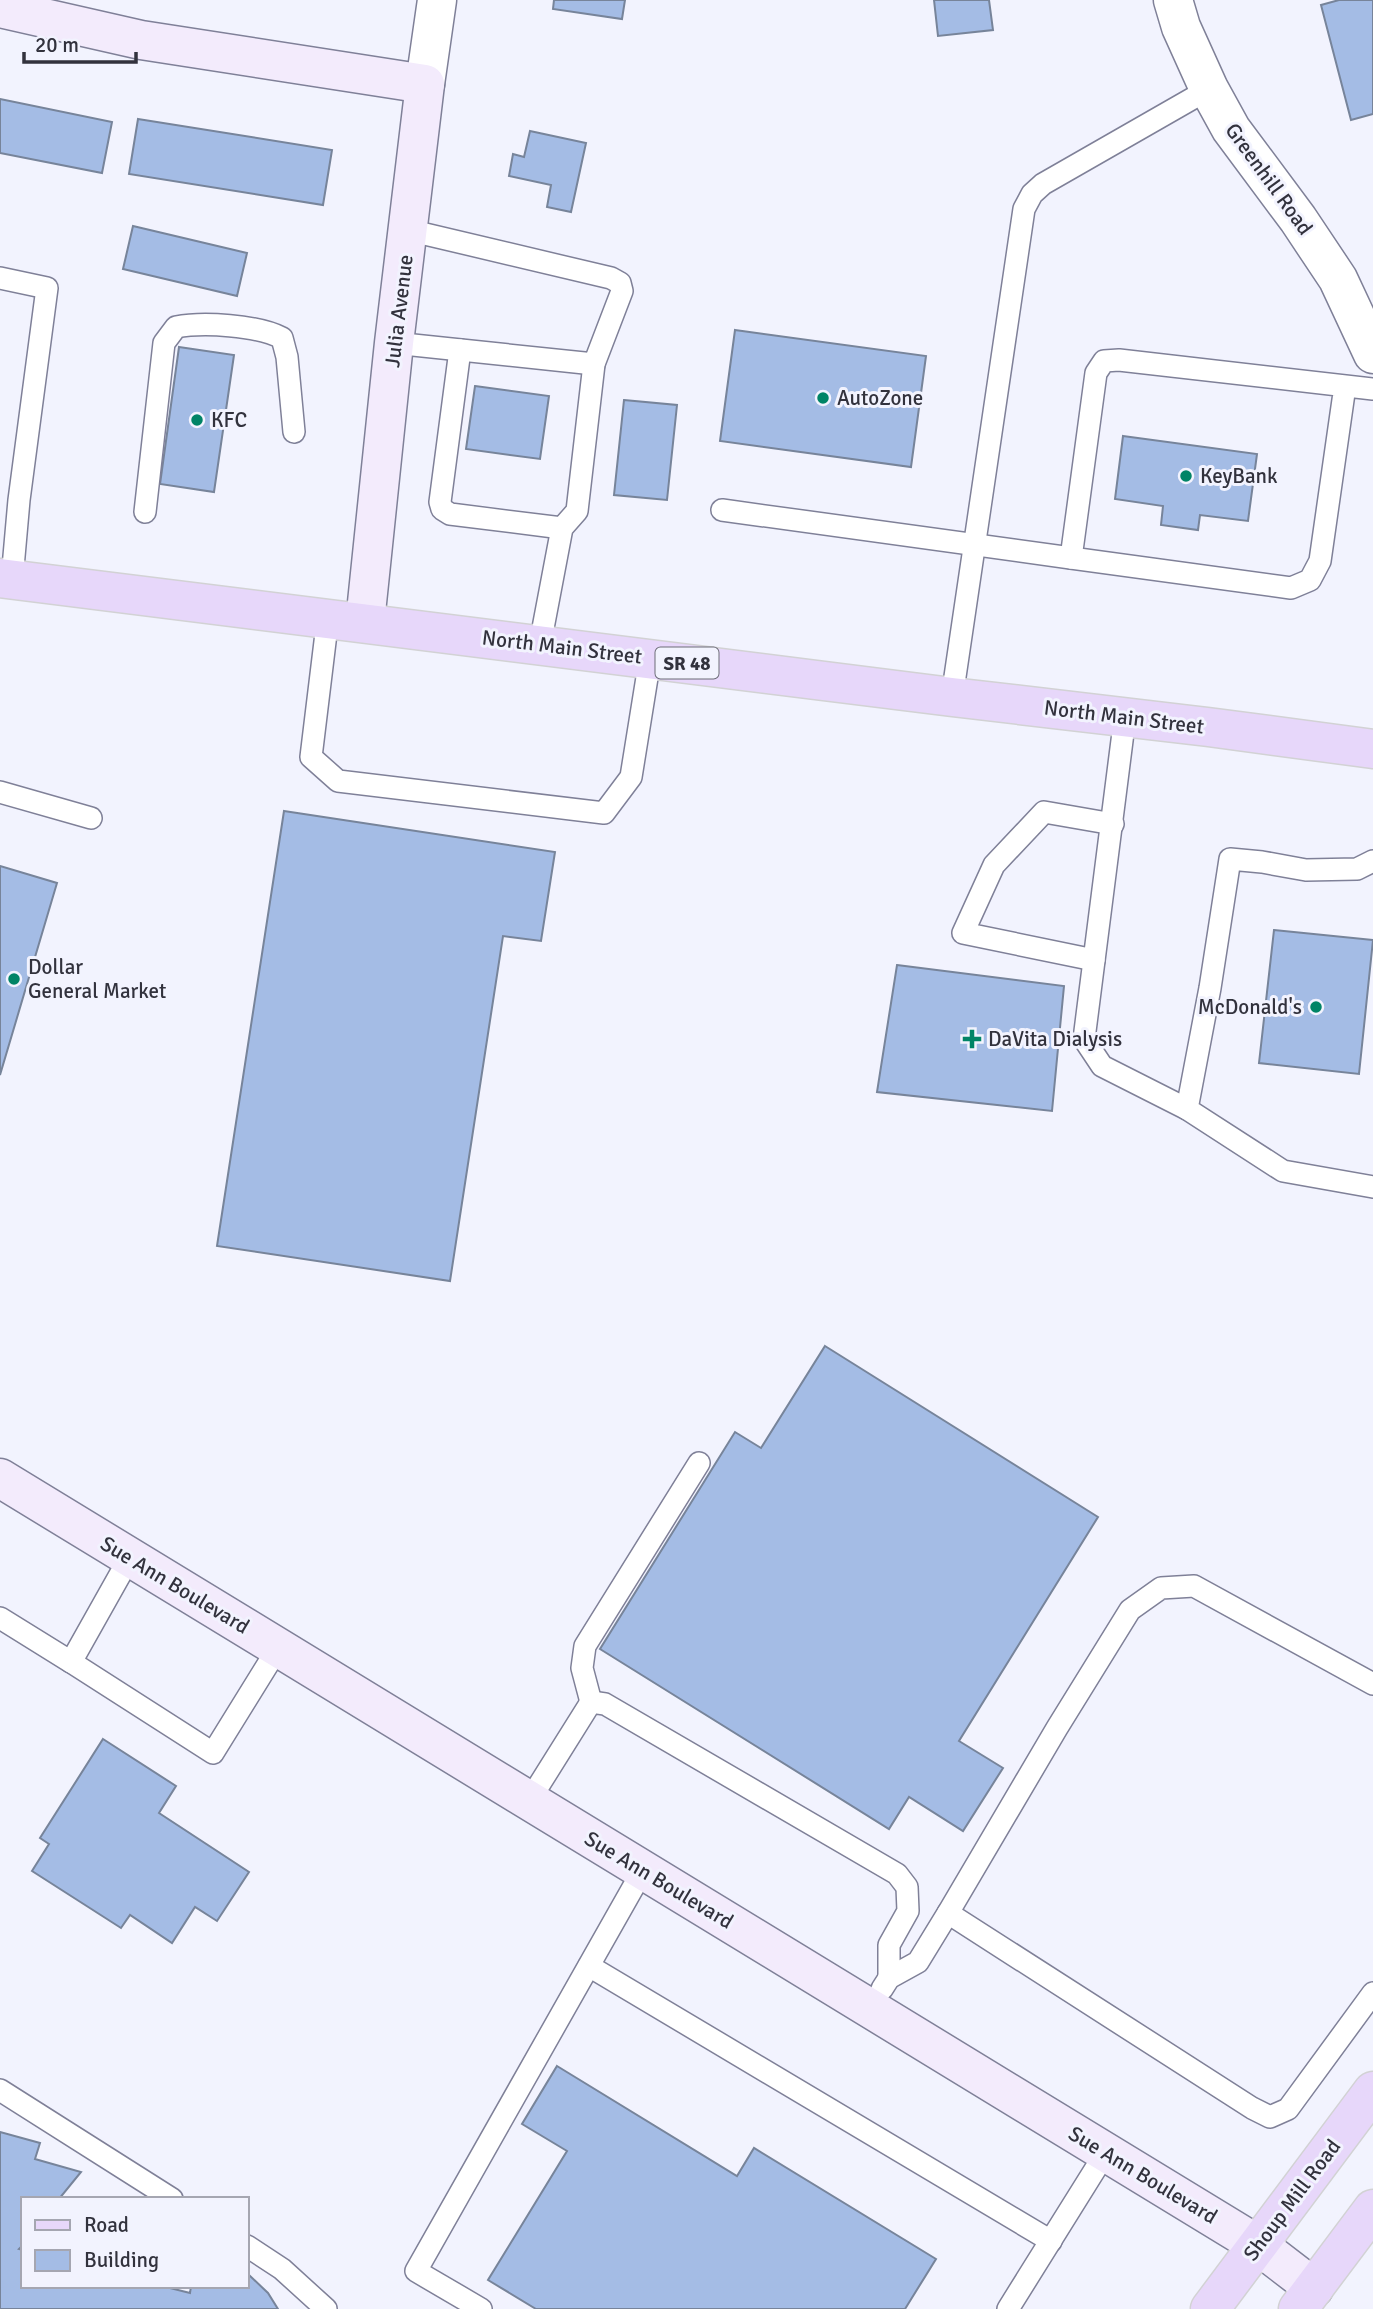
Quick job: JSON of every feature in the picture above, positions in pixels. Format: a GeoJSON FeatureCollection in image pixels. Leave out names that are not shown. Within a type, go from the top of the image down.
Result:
{"type":"FeatureCollection","features":[{"type":"Feature","properties":{"kind":"main road","name":"North Main Street"},"geometry":{"type":"LineString","coordinates":[[6,578],[1373,749]]}},
{"type":"Feature","properties":{"kind":"main road","name":"Shoup Mill Road"},"geometry":{"type":"LineString","coordinates":[[1210,2309],[1373,2091]]}},
{"type":"Feature","properties":{"kind":"main road"},"geometry":{"type":"LineString","coordinates":[[1306,2298],[1373,2209]]}},
{"type":"Feature","properties":{"kind":"street","name":"Julia Avenue"},"geometry":{"type":"LineString","coordinates":[[365,622],[394,343],[437,0]]}},
{"type":"Feature","properties":{"kind":"street","name":"Greenhill Road"},"geometry":{"type":"LineString","coordinates":[[1173,0],[1181,27],[1209,89],[1231,129],[1298,219],[1338,279],[1373,354]]}},
{"type":"Feature","properties":{"kind":"street"},"geometry":{"type":"LineString","coordinates":[[0,8],[141,40],[425,84]]}},
{"type":"Feature","properties":{"kind":"street","name":"Sue Ann Boulevard"},"geometry":{"type":"LineString","coordinates":[[0,1478],[643,1870],[880,1994],[1106,2152],[1258,2245],[1306,2298]]}},
{"type":"Feature","properties":{"kind":"lane"},"geometry":{"type":"LineString","coordinates":[[952,697],[1024,209],[1032,194],[1043,184],[1209,89]]}},
{"type":"Feature","properties":{"kind":"lane"},"geometry":{"type":"LineString","coordinates":[[408,230],[611,278],[620,283],[622,291],[594,364],[577,511],[562,528],[540,644]]}},
{"type":"Feature","properties":{"kind":"lane"},"geometry":{"type":"LineString","coordinates":[[0,278],[47,288],[10,498],[6,578]]}},
{"type":"Feature","properties":{"kind":"lane"},"geometry":{"type":"LineString","coordinates":[[145,513],[164,343],[176,327],[195,323],[269,331],[282,338],[287,357],[294,432]]}},
{"type":"Feature","properties":{"kind":"lane"},"geometry":{"type":"LineString","coordinates":[[394,343],[594,364]]}},
{"type":"Feature","properties":{"kind":"lane"},"geometry":{"type":"LineString","coordinates":[[460,351],[440,502],[442,509],[450,514],[562,528]]}},
{"type":"Feature","properties":{"kind":"lane"},"geometry":{"type":"LineString","coordinates":[[1071,558],[1096,373],[1104,361],[1119,360],[1373,389]]}},
{"type":"Feature","properties":{"kind":"lane"},"geometry":{"type":"LineString","coordinates":[[722,510],[1292,588],[1310,580],[1320,561],[1345,386]]}},
{"type":"Feature","properties":{"kind":"lane"},"geometry":{"type":"LineString","coordinates":[[328,617],[311,757],[338,781],[604,813],[631,778],[650,659]]}},
{"type":"Feature","properties":{"kind":"lane"},"geometry":{"type":"LineString","coordinates":[[1125,717],[1084,1038],[1102,1066],[1187,1110],[1283,1171],[1368,1186]]}},
{"type":"Feature","properties":{"kind":"lane"},"geometry":{"type":"LineString","coordinates":[[0,792],[91,818]]}},
{"type":"Feature","properties":{"kind":"lane"},"geometry":{"type":"LineString","coordinates":[[1094,960],[963,933],[994,866],[1044,812],[1113,824]]}},
{"type":"Feature","properties":{"kind":"lane"},"geometry":{"type":"LineString","coordinates":[[1187,1110],[1230,859],[1306,870],[1357,869],[1373,861]]}},
{"type":"Feature","properties":{"kind":"lane"},"geometry":{"type":"LineString","coordinates":[[529,1801],[591,1702],[582,1668],[585,1646],[699,1463]]}},
{"type":"Feature","properties":{"kind":"lane"},"geometry":{"type":"LineString","coordinates":[[71,1662],[130,1557]]}},
{"type":"Feature","properties":{"kind":"lane"},"geometry":{"type":"LineString","coordinates":[[880,1994],[918,1962],[1130,1610],[1161,1588],[1194,1586],[1373,1684]]}},
{"type":"Feature","properties":{"kind":"lane"},"geometry":{"type":"LineString","coordinates":[[0,1618],[213,1753],[278,1648]]}},
{"type":"Feature","properties":{"kind":"lane"},"geometry":{"type":"LineString","coordinates":[[591,1702],[605,1704],[897,1874],[908,1887],[908,1911],[889,1945],[880,1994]]}},
{"type":"Feature","properties":{"kind":"lane"},"geometry":{"type":"LineString","coordinates":[[481,2309],[416,2271],[643,1870]]}},
{"type":"Feature","properties":{"kind":"lane"},"geometry":{"type":"LineString","coordinates":[[948,1913],[1270,2117],[1288,2109],[1373,1993]]}},
{"type":"Feature","properties":{"kind":"lane"},"geometry":{"type":"LineString","coordinates":[[589,1966],[1051,2241]]}},
{"type":"Feature","properties":{"kind":"lane"},"geometry":{"type":"LineString","coordinates":[[0,2090],[170,2197]]}},
{"type":"Feature","properties":{"kind":"lane"},"geometry":{"type":"LineString","coordinates":[[1008,2309],[1106,2152]]}},
{"type":"Feature","properties":{"kind":"lane"},"geometry":{"type":"LineString","coordinates":[[248,2247],[282,2269],[326,2309]]}},
{"type":"Feature","properties":{"kind":"building"},"geometry":{"type":"Polygon","coordinates":[[[554,0],[625,0],[622,19],[553,9],[554,0]]]}},
{"type":"Feature","properties":{"kind":"building"},"geometry":{"type":"Polygon","coordinates":[[[934,0],[989,0],[993,30],[938,36],[934,0]]]}},
{"type":"Feature","properties":{"kind":"building"},"geometry":{"type":"Polygon","coordinates":[[[1339,0],[1373,0],[1373,114],[1351,120],[1321,5],[1339,0]]]}},
{"type":"Feature","properties":{"kind":"building"},"geometry":{"type":"Polygon","coordinates":[[[0,99],[112,122],[102,173],[0,153],[0,99]]]}},
{"type":"Feature","properties":{"kind":"building"},"geometry":{"type":"Polygon","coordinates":[[[138,119],[332,150],[323,205],[129,174],[138,119]]]}},
{"type":"Feature","properties":{"kind":"building"},"geometry":{"type":"Polygon","coordinates":[[[530,131],[586,143],[571,212],[547,207],[551,185],[509,176],[513,154],[524,157],[530,131]]]}},
{"type":"Feature","properties":{"kind":"building"},"geometry":{"type":"Polygon","coordinates":[[[133,226],[247,253],[237,296],[123,269],[133,226]]]}},
{"type":"Feature","properties":{"kind":"building","name":"AutoZone"},"geometry":{"type":"Polygon","coordinates":[[[735,330],[926,356],[911,467],[720,441],[735,330]]]}},
{"type":"Feature","properties":{"kind":"building","name":"KFC"},"geometry":{"type":"Polygon","coordinates":[[[179,347],[234,355],[214,492],[160,484],[179,347]]]}},
{"type":"Feature","properties":{"kind":"building"},"geometry":{"type":"Polygon","coordinates":[[[475,386],[549,396],[540,459],[466,449],[475,386]]]}},
{"type":"Feature","properties":{"kind":"building"},"geometry":{"type":"Polygon","coordinates":[[[624,400],[677,405],[667,500],[614,495],[624,400]]]}},
{"type":"Feature","properties":{"kind":"building","name":"KeyBank"},"geometry":{"type":"Polygon","coordinates":[[[1123,436],[1257,454],[1248,521],[1200,515],[1198,530],[1161,525],[1163,506],[1115,499],[1123,436]]]}},
{"type":"Feature","properties":{"kind":"building"},"geometry":{"type":"Polygon","coordinates":[[[284,811],[555,852],[541,941],[503,936],[450,1281],[217,1246],[284,811]]]}},
{"type":"Feature","properties":{"kind":"building","name":"Dollar General Market"},"geometry":{"type":"Polygon","coordinates":[[[0,866],[57,883],[0,1075],[0,866]]]}},
{"type":"Feature","properties":{"kind":"building","name":"McDonald's"},"geometry":{"type":"Polygon","coordinates":[[[1274,930],[1373,940],[1359,1074],[1259,1063],[1274,930]]]}},
{"type":"Feature","properties":{"kind":"building","name":"DaVita Dialysis"},"geometry":{"type":"Polygon","coordinates":[[[897,965],[1064,986],[1052,1111],[877,1092],[897,965]]]}},
{"type":"Feature","properties":{"kind":"building"},"geometry":{"type":"Polygon","coordinates":[[[825,1346],[1098,1517],[959,1741],[1003,1768],[963,1831],[909,1797],[889,1829],[600,1649],[735,1432],[761,1448],[825,1346]]]}},
{"type":"Feature","properties":{"kind":"building"},"geometry":{"type":"Polygon","coordinates":[[[103,1739],[176,1786],[159,1813],[249,1872],[217,1921],[195,1907],[172,1943],[130,1915],[121,1928],[32,1871],[49,1844],[40,1838],[103,1739]]]}},
{"type":"Feature","properties":{"kind":"building"},"geometry":{"type":"Polygon","coordinates":[[[557,2066],[737,2176],[754,2148],[936,2259],[905,2309],[536,2309],[488,2280],[567,2151],[522,2124],[557,2066]]]}},
{"type":"Feature","properties":{"kind":"building"},"geometry":{"type":"Polygon","coordinates":[[[0,2132],[40,2143],[35,2159],[81,2172],[61,2197],[21,2197],[21,2288],[170,2288],[190,2293],[191,2288],[248,2288],[248,2274],[268,2293],[278,2309],[0,2309],[0,2132]]]}},
{"type":"Feature","properties":{"kind":"place","name":"AutoZone"},"geometry":{"type":"Point","coordinates":[823,398]}},
{"type":"Feature","properties":{"kind":"place","name":"KFC"},"geometry":{"type":"Point","coordinates":[197,420]}},
{"type":"Feature","properties":{"kind":"place","name":"KeyBank"},"geometry":{"type":"Point","coordinates":[1186,476]}},
{"type":"Feature","properties":{"kind":"place","name":"Dollar General Market"},"geometry":{"type":"Point","coordinates":[14,979]}},
{"type":"Feature","properties":{"kind":"place","name":"McDonald's"},"geometry":{"type":"Point","coordinates":[1316,1007]}},
{"type":"Feature","properties":{"kind":"place","name":"DaVita Dialysis"},"geometry":{"type":"Point","coordinates":[972,1039]}}]}
